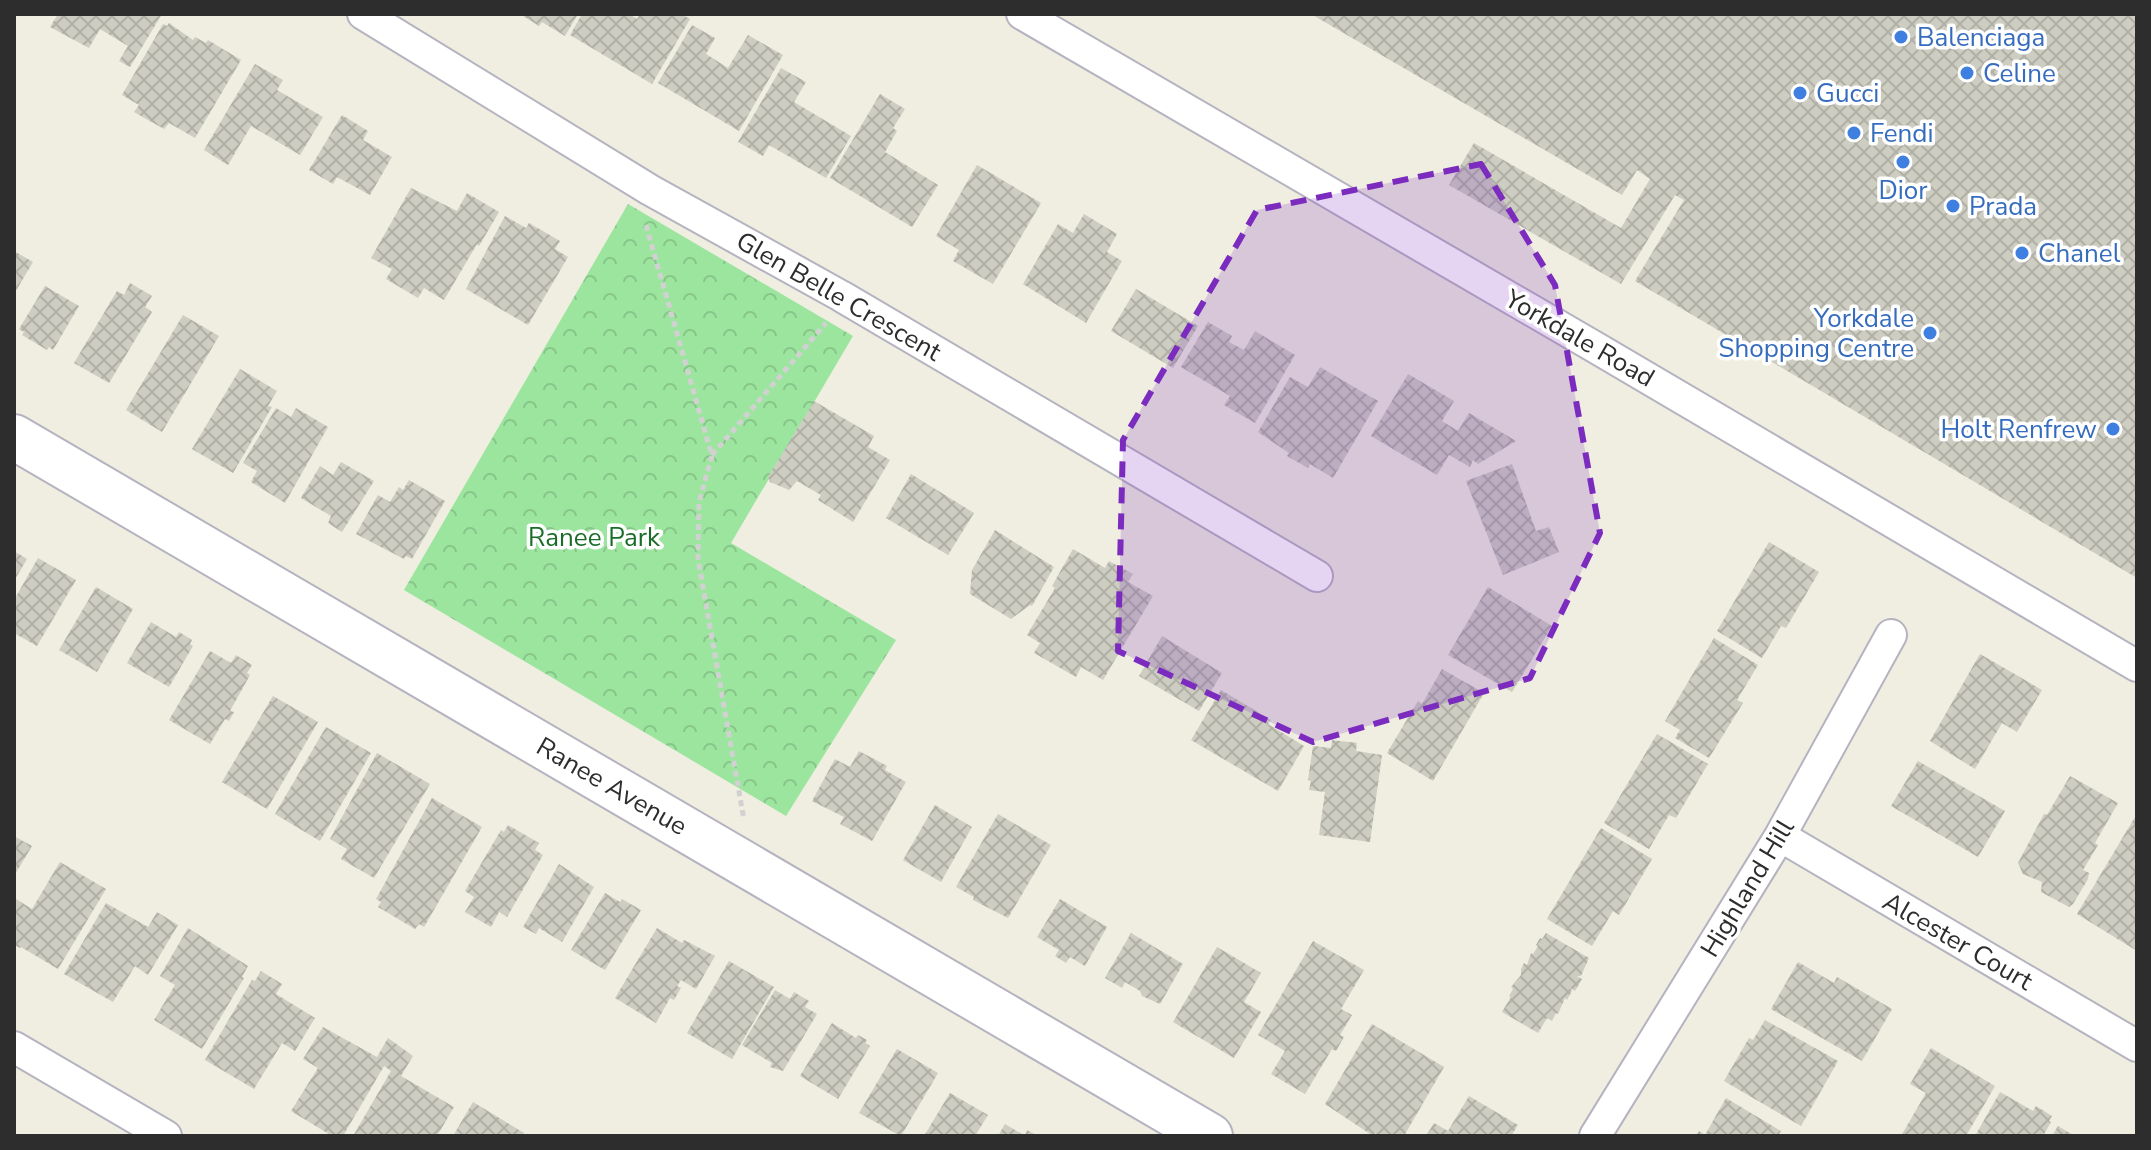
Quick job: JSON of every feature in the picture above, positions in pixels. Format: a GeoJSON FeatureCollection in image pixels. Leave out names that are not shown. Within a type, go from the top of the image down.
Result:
{"type":"FeatureCollection","features":[{"type":"Feature","properties":{"kind":"street","name":"Glen Belle Crescent"},"geometry":{"type":"LineString","coordinates":[[363,14],[650,190],[841,296],[1317,576]]}},
{"type":"Feature","properties":{"kind":"street","name":"Yorkdale Road"},"geometry":{"type":"LineString","coordinates":[[1022,14],[2137,666]]}},
{"type":"Feature","properties":{"kind":"street","name":"Ranee Avenue"},"geometry":{"type":"LineString","coordinates":[[14,437],[1210,1136]]}},
{"type":"Feature","properties":{"kind":"street","name":"Highland Hill"},"geometry":{"type":"LineString","coordinates":[[1595,1136],[1780,836],[1891,635]]}},
{"type":"Feature","properties":{"kind":"street","name":"Alcester Court"},"geometry":{"type":"LineString","coordinates":[[1780,836],[2137,1046]]}},
{"type":"Feature","properties":{"kind":"street"},"geometry":{"type":"LineString","coordinates":[[14,1047],[166,1136]]}},
{"type":"Feature","properties":{"kind":"path"},"geometry":{"type":"LineString","coordinates":[[650,190],[644,217],[712,456]]}},
{"type":"Feature","properties":{"kind":"path"},"geometry":{"type":"LineString","coordinates":[[735,857],[745,816],[698,559],[699,502],[712,456],[826,324],[841,296]]}},
{"type":"Feature","properties":{"kind":"highlighted area"},"geometry":{"type":"Polygon","coordinates":[[[1481,164],[1555,285],[1600,533],[1530,678],[1313,742],[1118,651],[1123,440],[1257,210],[1481,164]]]}},
{"type":"Feature","properties":{"kind":"green space","name":"Ranee Park"},"geometry":{"type":"Polygon","coordinates":[[[628,204],[853,336],[731,543],[896,640],[786,816],[404,590],[628,204]]]}},
{"type":"Feature","properties":{"kind":"building"},"geometry":{"type":"Polygon","coordinates":[[[58,14],[162,14],[130,67],[119,61],[128,46],[100,29],[89,48],[50,27],[58,14]]]}},
{"type":"Feature","properties":{"kind":"building"},"geometry":{"type":"Polygon","coordinates":[[[520,14],[578,14],[565,36],[542,22],[539,26],[520,14]]]}},
{"type":"Feature","properties":{"kind":"building"},"geometry":{"type":"Polygon","coordinates":[[[582,14],[629,14],[637,19],[640,14],[681,14],[690,19],[652,84],[570,35],[582,14]]]}},
{"type":"Feature","properties":{"kind":"building","name":"Yorkdale Shopping Centre"},"geometry":{"type":"Polygon","coordinates":[[[1311,14],[2137,14],[2137,578],[1635,281],[1684,200],[1675,195],[1621,284],[1449,185],[1474,143],[1621,228],[1650,179],[1637,170],[1622,195],[1311,14]]]}},
{"type":"Feature","properties":{"kind":"building"},"geometry":{"type":"Polygon","coordinates":[[[169,23],[193,40],[195,37],[206,43],[208,40],[241,60],[195,138],[169,123],[164,129],[134,112],[139,105],[122,95],[163,24],[167,26],[169,23]]]}},
{"type":"Feature","properties":{"kind":"building"},"geometry":{"type":"Polygon","coordinates":[[[692,25],[715,38],[706,54],[728,68],[748,35],[783,55],[739,131],[658,83],[692,25]]]}},
{"type":"Feature","properties":{"kind":"building"},"geometry":{"type":"Polygon","coordinates":[[[255,64],[283,80],[277,90],[323,117],[300,155],[251,126],[228,165],[204,150],[255,64]]]}},
{"type":"Feature","properties":{"kind":"building"},"geometry":{"type":"Polygon","coordinates":[[[781,68],[806,82],[794,102],[851,136],[826,178],[769,145],[763,156],[738,142],[781,68]]]}},
{"type":"Feature","properties":{"kind":"building"},"geometry":{"type":"Polygon","coordinates":[[[880,94],[905,109],[893,128],[897,131],[885,152],[938,185],[912,227],[830,178],[880,94]]]}},
{"type":"Feature","properties":{"kind":"building"},"geometry":{"type":"Polygon","coordinates":[[[342,115],[368,131],[363,140],[392,157],[370,195],[337,177],[333,184],[309,170],[342,115]]]}},
{"type":"Feature","properties":{"kind":"building"},"geometry":{"type":"Polygon","coordinates":[[[977,165],[1041,203],[993,284],[953,261],[959,250],[936,236],[977,165]]]}},
{"type":"Feature","properties":{"kind":"building"},"geometry":{"type":"Polygon","coordinates":[[[411,188],[457,211],[467,193],[499,212],[444,300],[424,288],[418,298],[386,279],[392,269],[371,258],[411,188]]]}},
{"type":"Feature","properties":{"kind":"building"},"geometry":{"type":"Polygon","coordinates":[[[1084,214],[1117,234],[1107,252],[1122,261],[1086,323],[1023,284],[1058,224],[1073,233],[1084,214]]]}},
{"type":"Feature","properties":{"kind":"building"},"geometry":{"type":"Polygon","coordinates":[[[505,216],[526,228],[529,223],[560,241],[555,249],[568,257],[528,325],[466,289],[505,216]]]}},
{"type":"Feature","properties":{"kind":"building"},"geometry":{"type":"Polygon","coordinates":[[[14,251],[33,262],[14,294],[14,251]]]}},
{"type":"Feature","properties":{"kind":"building"},"geometry":{"type":"Polygon","coordinates":[[[130,283],[152,296],[145,307],[152,312],[109,383],[74,363],[117,291],[124,295],[130,283]]]}},
{"type":"Feature","properties":{"kind":"building"},"geometry":{"type":"Polygon","coordinates":[[[45,286],[79,306],[53,350],[49,347],[47,350],[22,335],[24,332],[19,329],[45,286]]]}},
{"type":"Feature","properties":{"kind":"building"},"geometry":{"type":"Polygon","coordinates":[[[1136,289],[1198,326],[1173,368],[1111,331],[1136,289]]]}},
{"type":"Feature","properties":{"kind":"building"},"geometry":{"type":"Polygon","coordinates":[[[183,315],[219,336],[162,432],[126,410],[183,315]]]}},
{"type":"Feature","properties":{"kind":"building"},"geometry":{"type":"Polygon","coordinates":[[[1208,322],[1232,336],[1229,342],[1244,350],[1255,331],[1295,355],[1255,423],[1224,405],[1230,396],[1181,367],[1208,322]]]}},
{"type":"Feature","properties":{"kind":"building"},"geometry":{"type":"Polygon","coordinates":[[[1320,367],[1378,401],[1333,478],[1310,464],[1308,468],[1287,456],[1289,453],[1258,432],[1290,377],[1308,387],[1320,367]]]}},
{"type":"Feature","properties":{"kind":"building"},"geometry":{"type":"Polygon","coordinates":[[[240,369],[277,391],[268,406],[272,407],[233,473],[192,449],[240,369]]]}},
{"type":"Feature","properties":{"kind":"building"},"geometry":{"type":"Polygon","coordinates":[[[1408,374],[1454,401],[1442,421],[1458,431],[1469,413],[1516,441],[1478,464],[1473,460],[1470,467],[1449,455],[1437,475],[1371,436],[1408,374]]]}},
{"type":"Feature","properties":{"kind":"building"},"geometry":{"type":"Polygon","coordinates":[[[814,401],[874,436],[868,447],[890,460],[853,522],[818,500],[821,495],[797,481],[789,490],[770,482],[768,477],[814,401]]]}},
{"type":"Feature","properties":{"kind":"building"},"geometry":{"type":"Polygon","coordinates":[[[276,408],[291,417],[296,408],[328,427],[285,503],[251,482],[257,471],[243,463],[276,408]]]}},
{"type":"Feature","properties":{"kind":"building"},"geometry":{"type":"Polygon","coordinates":[[[341,462],[374,481],[342,532],[328,523],[331,516],[301,498],[320,466],[333,475],[341,462]]]}},
{"type":"Feature","properties":{"kind":"building"},"geometry":{"type":"Polygon","coordinates":[[[1512,464],[1536,531],[1549,527],[1559,552],[1503,575],[1466,481],[1512,464]]]}},
{"type":"Feature","properties":{"kind":"building"},"geometry":{"type":"Polygon","coordinates":[[[911,474],[974,513],[948,555],[886,518],[911,474]]]}},
{"type":"Feature","properties":{"kind":"building"},"geometry":{"type":"Polygon","coordinates":[[[409,480],[445,501],[412,559],[406,556],[404,559],[356,534],[378,495],[390,502],[399,487],[403,490],[409,480]]]}},
{"type":"Feature","properties":{"kind":"building"},"geometry":{"type":"Polygon","coordinates":[[[995,530],[1054,567],[1032,606],[1011,619],[970,594],[972,570],[995,530]]]}},
{"type":"Feature","properties":{"kind":"building"},"geometry":{"type":"Polygon","coordinates":[[[1769,542],[1819,572],[1786,628],[1781,626],[1762,658],[1717,631],[1769,542]]]}},
{"type":"Feature","properties":{"kind":"building"},"geometry":{"type":"Polygon","coordinates":[[[1073,549],[1105,568],[1109,561],[1133,574],[1128,582],[1153,596],[1103,680],[1081,667],[1076,677],[1034,653],[1040,643],[1027,635],[1055,588],[1052,586],[1073,549]]]}},
{"type":"Feature","properties":{"kind":"building"},"geometry":{"type":"Polygon","coordinates":[[[14,551],[27,559],[14,581],[14,551]]]}},
{"type":"Feature","properties":{"kind":"building"},"geometry":{"type":"Polygon","coordinates":[[[38,558],[76,580],[37,646],[14,633],[14,600],[38,558]]]}},
{"type":"Feature","properties":{"kind":"building"},"geometry":{"type":"Polygon","coordinates":[[[96,587],[133,609],[97,672],[59,650],[96,587]]]}},
{"type":"Feature","properties":{"kind":"building"},"geometry":{"type":"Polygon","coordinates":[[[1488,587],[1552,626],[1512,692],[1448,655],[1488,587]]]}},
{"type":"Feature","properties":{"kind":"building"},"geometry":{"type":"Polygon","coordinates":[[[151,622],[176,637],[179,632],[192,640],[190,644],[193,646],[169,687],[127,663],[151,622]]]}},
{"type":"Feature","properties":{"kind":"building"},"geometry":{"type":"Polygon","coordinates":[[[1162,636],[1222,673],[1199,711],[1139,676],[1162,636]]]}},
{"type":"Feature","properties":{"kind":"building"},"geometry":{"type":"Polygon","coordinates":[[[1714,638],[1758,665],[1737,700],[1743,703],[1709,758],[1675,738],[1680,730],[1665,721],[1714,638]]]}},
{"type":"Feature","properties":{"kind":"building"},"geometry":{"type":"Polygon","coordinates":[[[210,651],[231,663],[236,655],[252,665],[247,673],[250,675],[230,711],[234,712],[229,721],[225,719],[210,744],[169,720],[210,651]]]}},
{"type":"Feature","properties":{"kind":"building"},"geometry":{"type":"Polygon","coordinates":[[[1980,654],[2042,690],[2017,732],[2002,723],[1975,769],[1930,741],[1980,654]]]}},
{"type":"Feature","properties":{"kind":"building"},"geometry":{"type":"Polygon","coordinates":[[[1442,669],[1484,693],[1433,781],[1387,753],[1418,701],[1422,704],[1442,669]]]}},
{"type":"Feature","properties":{"kind":"building"},"geometry":{"type":"Polygon","coordinates":[[[1221,690],[1271,720],[1268,724],[1304,746],[1278,791],[1191,740],[1221,690]]]}},
{"type":"Feature","properties":{"kind":"building"},"geometry":{"type":"Polygon","coordinates":[[[273,696],[318,722],[267,809],[222,782],[273,696]]]}},
{"type":"Feature","properties":{"kind":"building"},"geometry":{"type":"Polygon","coordinates":[[[326,727],[371,753],[320,841],[275,814],[326,727]]]}},
{"type":"Feature","properties":{"kind":"building"},"geometry":{"type":"Polygon","coordinates":[[[1657,734],[1708,764],[1676,818],[1669,815],[1649,849],[1604,823],[1657,734]]]}},
{"type":"Feature","properties":{"kind":"building"},"geometry":{"type":"Polygon","coordinates":[[[1332,740],[1357,743],[1356,751],[1382,755],[1370,842],[1319,835],[1325,792],[1309,790],[1311,781],[1308,780],[1313,746],[1331,748],[1332,740]]]}},
{"type":"Feature","properties":{"kind":"building"},"geometry":{"type":"Polygon","coordinates":[[[859,751],[887,766],[885,770],[906,782],[872,841],[840,824],[844,817],[812,801],[835,759],[850,767],[859,751]]]}},
{"type":"Feature","properties":{"kind":"building"},"geometry":{"type":"Polygon","coordinates":[[[377,753],[430,784],[374,878],[341,859],[347,849],[330,839],[377,753]]]}},
{"type":"Feature","properties":{"kind":"building"},"geometry":{"type":"Polygon","coordinates":[[[1918,761],[2005,811],[1978,857],[1891,806],[1918,761]]]}},
{"type":"Feature","properties":{"kind":"building"},"geometry":{"type":"Polygon","coordinates":[[[2070,776],[2118,803],[2083,870],[2089,873],[2088,879],[2069,907],[2041,892],[2042,882],[2023,874],[2018,863],[2044,814],[2047,815],[2070,776]]]}},
{"type":"Feature","properties":{"kind":"building"},"geometry":{"type":"Polygon","coordinates":[[[432,798],[482,827],[424,927],[419,924],[415,929],[378,907],[381,902],[376,899],[432,798]]]}},
{"type":"Feature","properties":{"kind":"building"},"geometry":{"type":"Polygon","coordinates":[[[935,805],[972,827],[941,882],[903,860],[935,805]]]}},
{"type":"Feature","properties":{"kind":"building"},"geometry":{"type":"Polygon","coordinates":[[[998,814],[1051,845],[1008,918],[973,900],[974,897],[956,887],[998,814]]]}},
{"type":"Feature","properties":{"kind":"building"},"geometry":{"type":"Polygon","coordinates":[[[2137,818],[2137,951],[2077,914],[2137,818]]]}},
{"type":"Feature","properties":{"kind":"building"},"geometry":{"type":"Polygon","coordinates":[[[508,825],[539,843],[535,850],[543,855],[507,917],[499,912],[491,927],[465,912],[474,897],[465,891],[501,830],[504,832],[508,825]]]}},
{"type":"Feature","properties":{"kind":"building"},"geometry":{"type":"Polygon","coordinates":[[[1601,828],[1652,859],[1619,915],[1613,911],[1592,946],[1547,919],[1601,828]]]}},
{"type":"Feature","properties":{"kind":"building"},"geometry":{"type":"Polygon","coordinates":[[[14,836],[32,846],[14,876],[14,836]]]}},
{"type":"Feature","properties":{"kind":"building"},"geometry":{"type":"Polygon","coordinates":[[[60,862],[106,889],[58,969],[14,945],[14,902],[16,899],[32,909],[60,862]]]}},
{"type":"Feature","properties":{"kind":"building"},"geometry":{"type":"Polygon","coordinates":[[[559,864],[594,887],[562,942],[539,928],[536,934],[523,927],[559,864]]]}},
{"type":"Feature","properties":{"kind":"building"},"geometry":{"type":"Polygon","coordinates":[[[605,893],[641,910],[605,970],[571,950],[605,893]]]}},
{"type":"Feature","properties":{"kind":"building"},"geometry":{"type":"Polygon","coordinates":[[[1060,899],[1107,927],[1085,966],[1070,957],[1066,963],[1055,956],[1059,950],[1037,937],[1060,899]]]}},
{"type":"Feature","properties":{"kind":"building"},"geometry":{"type":"Polygon","coordinates":[[[106,903],[148,927],[157,912],[178,925],[148,975],[135,966],[113,1002],[64,974],[106,903]]]}},
{"type":"Feature","properties":{"kind":"building"},"geometry":{"type":"Polygon","coordinates":[[[188,928],[248,966],[202,1049],[154,1020],[175,985],[160,976],[188,928]]]}},
{"type":"Feature","properties":{"kind":"building"},"geometry":{"type":"Polygon","coordinates":[[[657,928],[682,943],[684,940],[715,956],[696,989],[681,980],[677,986],[681,988],[674,1000],[670,998],[656,1023],[615,998],[657,928]]]}},
{"type":"Feature","properties":{"kind":"building"},"geometry":{"type":"Polygon","coordinates":[[[1131,933],[1183,964],[1160,1004],[1142,996],[1140,991],[1125,982],[1122,988],[1105,978],[1131,933]]]}},
{"type":"Feature","properties":{"kind":"building"},"geometry":{"type":"Polygon","coordinates":[[[1546,933],[1589,958],[1581,976],[1577,976],[1582,979],[1575,991],[1570,988],[1572,991],[1558,1014],[1552,1021],[1547,1018],[1538,1033],[1502,1012],[1524,963],[1527,965],[1531,953],[1546,933]]]}},
{"type":"Feature","properties":{"kind":"building"},"geometry":{"type":"Polygon","coordinates":[[[1313,941],[1364,970],[1341,1009],[1352,1015],[1340,1035],[1344,1037],[1336,1051],[1332,1049],[1305,1094],[1271,1074],[1285,1051],[1258,1035],[1313,941]]]}},
{"type":"Feature","properties":{"kind":"building"},"geometry":{"type":"Polygon","coordinates":[[[1217,947],[1261,973],[1244,1002],[1261,1012],[1234,1058],[1173,1022],[1217,947]]]}},
{"type":"Feature","properties":{"kind":"building"},"geometry":{"type":"Polygon","coordinates":[[[729,961],[774,987],[732,1059],[687,1033],[729,961]]]}},
{"type":"Feature","properties":{"kind":"building"},"geometry":{"type":"Polygon","coordinates":[[[1798,962],[1834,983],[1837,977],[1892,1009],[1862,1061],[1771,1009],[1798,962]]]}},
{"type":"Feature","properties":{"kind":"building"},"geometry":{"type":"Polygon","coordinates":[[[261,971],[282,984],[276,994],[315,1018],[295,1051],[282,1043],[254,1089],[205,1060],[252,980],[255,981],[261,971]]]}},
{"type":"Feature","properties":{"kind":"building"},"geometry":{"type":"Polygon","coordinates":[[[775,990],[790,999],[794,992],[809,1001],[805,1007],[817,1014],[783,1071],[770,1067],[772,1063],[742,1045],[775,990]]]}},
{"type":"Feature","properties":{"kind":"building"},"geometry":{"type":"Polygon","coordinates":[[[1765,1020],[1838,1061],[1801,1126],[1724,1081],[1749,1038],[1753,1040],[1765,1020]]]}},
{"type":"Feature","properties":{"kind":"building"},"geometry":{"type":"Polygon","coordinates":[[[832,1023],[856,1038],[858,1035],[867,1040],[865,1043],[870,1046],[838,1099],[800,1076],[832,1023]]]}},
{"type":"Feature","properties":{"kind":"building"},"geometry":{"type":"Polygon","coordinates":[[[1372,1024],[1444,1067],[1404,1136],[1379,1136],[1375,1133],[1373,1136],[1325,1104],[1372,1024]]]}},
{"type":"Feature","properties":{"kind":"building"},"geometry":{"type":"Polygon","coordinates":[[[323,1027],[377,1057],[388,1038],[413,1056],[401,1076],[454,1107],[437,1136],[353,1136],[391,1071],[384,1066],[343,1136],[332,1136],[291,1111],[318,1068],[303,1059],[323,1027]]]}},
{"type":"Feature","properties":{"kind":"building"},"geometry":{"type":"Polygon","coordinates":[[[1931,1048],[1995,1086],[1966,1136],[1901,1136],[1926,1093],[1910,1084],[1931,1048]]]}},
{"type":"Feature","properties":{"kind":"building"},"geometry":{"type":"Polygon","coordinates":[[[897,1049],[938,1073],[901,1136],[859,1113],[897,1049]]]}},
{"type":"Feature","properties":{"kind":"building"},"geometry":{"type":"Polygon","coordinates":[[[2000,1092],[2033,1111],[2036,1106],[2052,1116],[2043,1136],[1975,1136],[2000,1092]]]}},
{"type":"Feature","properties":{"kind":"building"},"geometry":{"type":"Polygon","coordinates":[[[950,1093],[988,1115],[975,1136],[924,1136],[950,1093]]]}},
{"type":"Feature","properties":{"kind":"building"},"geometry":{"type":"Polygon","coordinates":[[[1469,1096],[1518,1125],[1511,1136],[1426,1136],[1434,1123],[1448,1131],[1469,1096]]]}},
{"type":"Feature","properties":{"kind":"building"},"geometry":{"type":"Polygon","coordinates":[[[1726,1098],[1781,1131],[1778,1136],[1696,1136],[1699,1131],[1705,1135],[1726,1098]]]}},
{"type":"Feature","properties":{"kind":"building"},"geometry":{"type":"Polygon","coordinates":[[[473,1102],[524,1133],[522,1136],[453,1136],[473,1102]]]}},
{"type":"Feature","properties":{"kind":"building"},"geometry":{"type":"Polygon","coordinates":[[[1005,1124],[1025,1136],[998,1136],[1005,1124]]]}},
{"type":"Feature","properties":{"kind":"building"},"geometry":{"type":"Polygon","coordinates":[[[2058,1126],[2075,1136],[2052,1136],[2058,1126]]]}},
{"type":"Feature","properties":{"kind":"place","name":"Balenciaga"},"geometry":{"type":"Point","coordinates":[1901,37]}},
{"type":"Feature","properties":{"kind":"place","name":"Celine"},"geometry":{"type":"Point","coordinates":[1967,73]}},
{"type":"Feature","properties":{"kind":"place","name":"Gucci"},"geometry":{"type":"Point","coordinates":[1800,93]}},
{"type":"Feature","properties":{"kind":"place","name":"Fendi"},"geometry":{"type":"Point","coordinates":[1854,133]}},
{"type":"Feature","properties":{"kind":"place","name":"Dior"},"geometry":{"type":"Point","coordinates":[1903,162]}},
{"type":"Feature","properties":{"kind":"place","name":"Prada"},"geometry":{"type":"Point","coordinates":[1953,206]}},
{"type":"Feature","properties":{"kind":"place","name":"Chanel"},"geometry":{"type":"Point","coordinates":[2022,253]}},
{"type":"Feature","properties":{"kind":"place","name":"Yorkdale Shopping Centre"},"geometry":{"type":"Point","coordinates":[1930,333]}},
{"type":"Feature","properties":{"kind":"place","name":"Holt Renfrew"},"geometry":{"type":"Point","coordinates":[2113,429]}}]}
